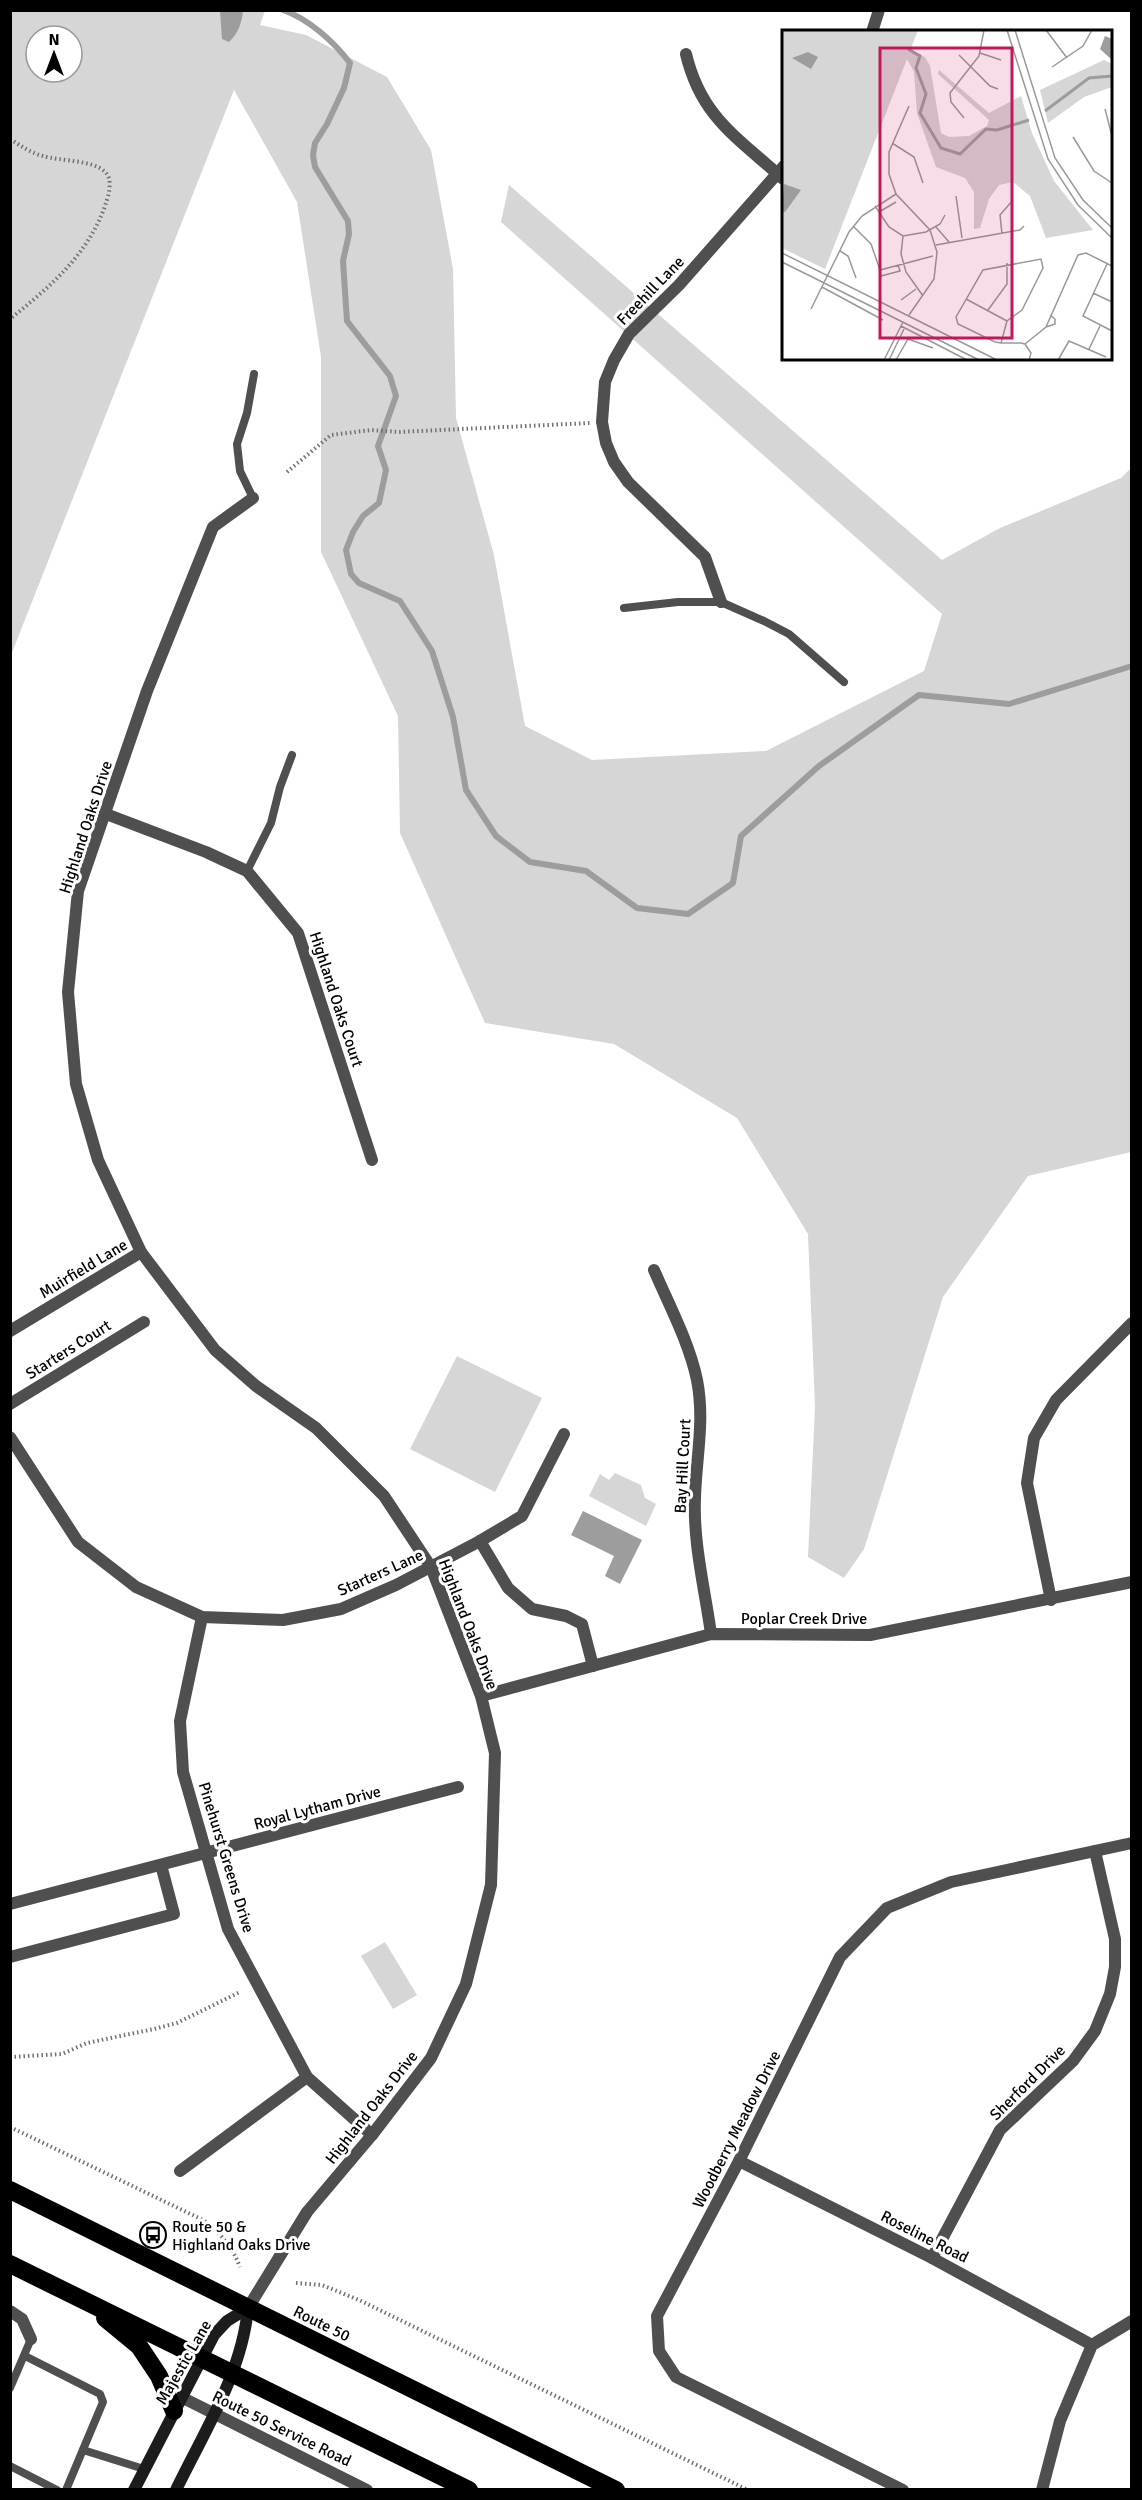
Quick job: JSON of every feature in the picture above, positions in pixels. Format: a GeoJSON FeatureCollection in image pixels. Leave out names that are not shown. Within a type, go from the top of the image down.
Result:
{"type":"FeatureCollection","features":[{"type":"Feature","properties":{"kind":"highway","name":"Route 50"},"geometry":{"type":"LineString","coordinates":[[10,2190],[616,2490]]}},
{"type":"Feature","properties":{"kind":"highway"},"geometry":{"type":"LineString","coordinates":[[10,2264],[470,2490]]}},
{"type":"Feature","properties":{"kind":"highway"},"geometry":{"type":"LineString","coordinates":[[86,2301],[139,2346],[177,2404]]}},
{"type":"Feature","properties":{"kind":"street"},"geometry":{"type":"LineString","coordinates":[[873,30],[879,10]]}},
{"type":"Feature","properties":{"kind":"street"},"geometry":{"type":"LineString","coordinates":[[686,54],[695,87],[713,115],[782,173]]}},
{"type":"Feature","properties":{"kind":"street","name":"Freehill Lane"},"geometry":{"type":"LineString","coordinates":[[722,602],[705,557],[628,482],[614,462],[606,443],[602,422],[605,382],[629,334],[679,285],[782,173]]}},
{"type":"Feature","properties":{"kind":"street","name":"Highland Oaks Drive"},"geometry":{"type":"LineString","coordinates":[[248,2308],[307,2212],[372,2135],[431,2058],[466,1984],[491,1885],[495,1753],[480,1696],[431,1567],[384,1496],[316,1428],[256,1386],[215,1350],[141,1252],[98,1160],[76,1084],[68,992],[78,891],[147,691],[213,527],[253,498]]}},
{"type":"Feature","properties":{"kind":"street","name":"Highland Oaks Court"},"geometry":{"type":"LineString","coordinates":[[106,814],[206,852],[247,871],[298,933],[372,1160]]}},
{"type":"Feature","properties":{"kind":"street","name":"Muirfield Lane"},"geometry":{"type":"LineString","coordinates":[[10,1331],[141,1252]]}},
{"type":"Feature","properties":{"kind":"street","name":"Bay Hill Court"},"geometry":{"type":"LineString","coordinates":[[654,1270],[684,1340],[697,1379],[702,1419],[694,1499],[697,1538],[711,1634]]}},
{"type":"Feature","properties":{"kind":"street","name":"Starters Court"},"geometry":{"type":"LineString","coordinates":[[10,1404],[144,1322]]}},
{"type":"Feature","properties":{"kind":"street"},"geometry":{"type":"LineString","coordinates":[[1051,1600],[1027,1483],[1034,1438],[1056,1400],[1131,1323]]}},
{"type":"Feature","properties":{"kind":"street","name":"Starters Lane"},"geometry":{"type":"LineString","coordinates":[[10,1437],[78,1542],[136,1587],[202,1617],[283,1620],[341,1609],[396,1585],[522,1516],[564,1434]]}},
{"type":"Feature","properties":{"kind":"street"},"geometry":{"type":"LineString","coordinates":[[480,1541],[508,1588],[532,1609],[566,1616],[582,1624],[593,1666]]}},
{"type":"Feature","properties":{"kind":"street","name":"Poplar Creek Drive"},"geometry":{"type":"LineString","coordinates":[[480,1696],[711,1634],[870,1635],[1131,1582]]}},
{"type":"Feature","properties":{"kind":"street","name":"Pinehurst Greens Drive"},"geometry":{"type":"LineString","coordinates":[[202,1617],[180,1721],[183,1772],[228,1929],[308,2077],[372,2135]]}},
{"type":"Feature","properties":{"kind":"street","name":"Royal Lytham Drive"},"geometry":{"type":"LineString","coordinates":[[10,1904],[458,1787]]}},
{"type":"Feature","properties":{"kind":"street","name":"Woodberry Meadow Drive"},"geometry":{"type":"LineString","coordinates":[[903,2490],[676,2377],[659,2351],[657,2316],[740,2161],[840,1957],[887,1908],[951,1882],[1131,1843]]}},
{"type":"Feature","properties":{"kind":"street","name":"Sherford Drive"},"geometry":{"type":"LineString","coordinates":[[932,2258],[1000,2130],[1073,2061],[1095,2031],[1110,1994],[1115,1939],[1095,1851]]}},
{"type":"Feature","properties":{"kind":"street"},"geometry":{"type":"LineString","coordinates":[[10,1957],[174,1914],[161,1865]]}},
{"type":"Feature","properties":{"kind":"street"},"geometry":{"type":"LineString","coordinates":[[180,2170],[308,2077]]}},
{"type":"Feature","properties":{"kind":"street","name":"Roseline Road"},"geometry":{"type":"LineString","coordinates":[[740,2161],[932,2258],[1092,2345]]}},
{"type":"Feature","properties":{"kind":"street"},"geometry":{"type":"LineString","coordinates":[[176,2490],[232,2372],[242,2346],[248,2308]]}},
{"type":"Feature","properties":{"kind":"street","name":"Majestic Lane"},"geometry":{"type":"LineString","coordinates":[[134,2490],[214,2335],[227,2321],[248,2308]]}},
{"type":"Feature","properties":{"kind":"street"},"geometry":{"type":"LineString","coordinates":[[10,2311],[22,2319],[31,2339]]}},
{"type":"Feature","properties":{"kind":"street"},"geometry":{"type":"LineString","coordinates":[[1042,2490],[1060,2421],[1092,2345],[1131,2321]]}},
{"type":"Feature","properties":{"kind":"street","name":"Route 50 Service Road"},"geometry":{"type":"LineString","coordinates":[[177,2404],[214,2413],[368,2490]]}},
{"type":"Feature","properties":{"kind":"lane"},"geometry":{"type":"LineString","coordinates":[[253,498],[240,471],[237,444],[247,413],[254,374]]}},
{"type":"Feature","properties":{"kind":"lane"},"geometry":{"type":"LineString","coordinates":[[624,608],[678,602],[722,602],[789,634],[844,682]]}},
{"type":"Feature","properties":{"kind":"lane"},"geometry":{"type":"LineString","coordinates":[[247,871],[272,823],[280,787],[292,755]]}},
{"type":"Feature","properties":{"kind":"lane"},"geometry":{"type":"LineString","coordinates":[[11,2385],[31,2339]]}},
{"type":"Feature","properties":{"kind":"lane"},"geometry":{"type":"LineString","coordinates":[[25,2356],[100,2394],[103,2402],[66,2490]]}},
{"type":"Feature","properties":{"kind":"lane"},"geometry":{"type":"LineString","coordinates":[[83,2450],[144,2469]]}},
{"type":"Feature","properties":{"kind":"lane"},"geometry":{"type":"LineString","coordinates":[[10,2466],[57,2490]]}},
{"type":"Feature","properties":{"kind":"path"},"geometry":{"type":"LineString","coordinates":[[10,139],[40,156],[97,166],[105,171],[109,179],[109,189],[102,214],[86,245],[52,285],[10,319]]}},
{"type":"Feature","properties":{"kind":"path"},"geometry":{"type":"LineString","coordinates":[[287,472],[332,435],[371,430],[399,432],[602,422]]}},
{"type":"Feature","properties":{"kind":"path"},"geometry":{"type":"LineString","coordinates":[[10,2057],[62,2054],[87,2043],[166,2026],[240,1992]]}},
{"type":"Feature","properties":{"kind":"path"},"geometry":{"type":"LineString","coordinates":[[10,2127],[203,2220],[216,2229],[227,2242],[240,2266]]}},
{"type":"Feature","properties":{"kind":"path"},"geometry":{"type":"LineString","coordinates":[[296,2283],[322,2285],[359,2300],[748,2490]]}},
{"type":"Feature","properties":{"kind":"shaded area"},"geometry":{"type":"Polygon","coordinates":[[[11,11],[265,11],[260,25],[306,35],[387,77],[431,150],[453,269],[456,418],[494,555],[525,726],[592,760],[766,751],[924,671],[942,614],[501,222],[509,185],[942,560],[1000,528],[1121,478],[1131,468],[1131,1152],[1028,1176],[943,1297],[864,1549],[844,1578],[808,1557],[815,1407],[808,1234],[737,1118],[614,1044],[485,1023],[400,833],[398,716],[321,552],[321,357],[297,202],[234,90],[11,655],[11,11]]]}},
{"type":"Feature","properties":{"kind":"shaded area"},"geometry":{"type":"Polygon","coordinates":[[[220,11],[243,11],[239,28],[229,42],[222,39],[220,11]]]}},
{"type":"Feature","properties":{"kind":"shaded area"},"geometry":{"type":"Polygon","coordinates":[[[457,1356],[542,1398],[495,1492],[410,1449],[457,1356]]]}},
{"type":"Feature","properties":{"kind":"shaded area"},"geometry":{"type":"Polygon","coordinates":[[[615,1473],[641,1485],[645,1498],[656,1504],[646,1526],[589,1496],[600,1474],[609,1480],[615,1473]]]}},
{"type":"Feature","properties":{"kind":"shaded area"},"geometry":{"type":"Polygon","coordinates":[[[583,1511],[642,1540],[620,1584],[605,1576],[614,1556],[571,1535],[583,1511]]]}},
{"type":"Feature","properties":{"kind":"shaded area"},"geometry":{"type":"Polygon","coordinates":[[[385,1942],[417,1995],[393,2009],[361,1956],[385,1942]]]}},
{"type":"Feature","properties":{"kind":"waterway"},"geometry":{"type":"LineString","coordinates":[[283,10],[302,19],[320,32],[350,63],[344,88],[315,143],[313,155],[315,167],[348,221],[349,234],[343,261],[347,321],[390,376],[396,396],[378,446],[386,470],[379,503],[363,516],[346,550],[351,574],[359,583],[400,601],[432,651],[453,717],[466,790],[496,836],[530,862],[586,871],[637,908],[688,914],[733,883],[741,836],[819,766],[919,695],[1009,704],[1132,666]]}},
{"type":"Feature","properties":{"kind":"place","name":"Route 50 & Highland Oaks Drive"},"geometry":{"type":"Point","coordinates":[153,2235]}}]}
